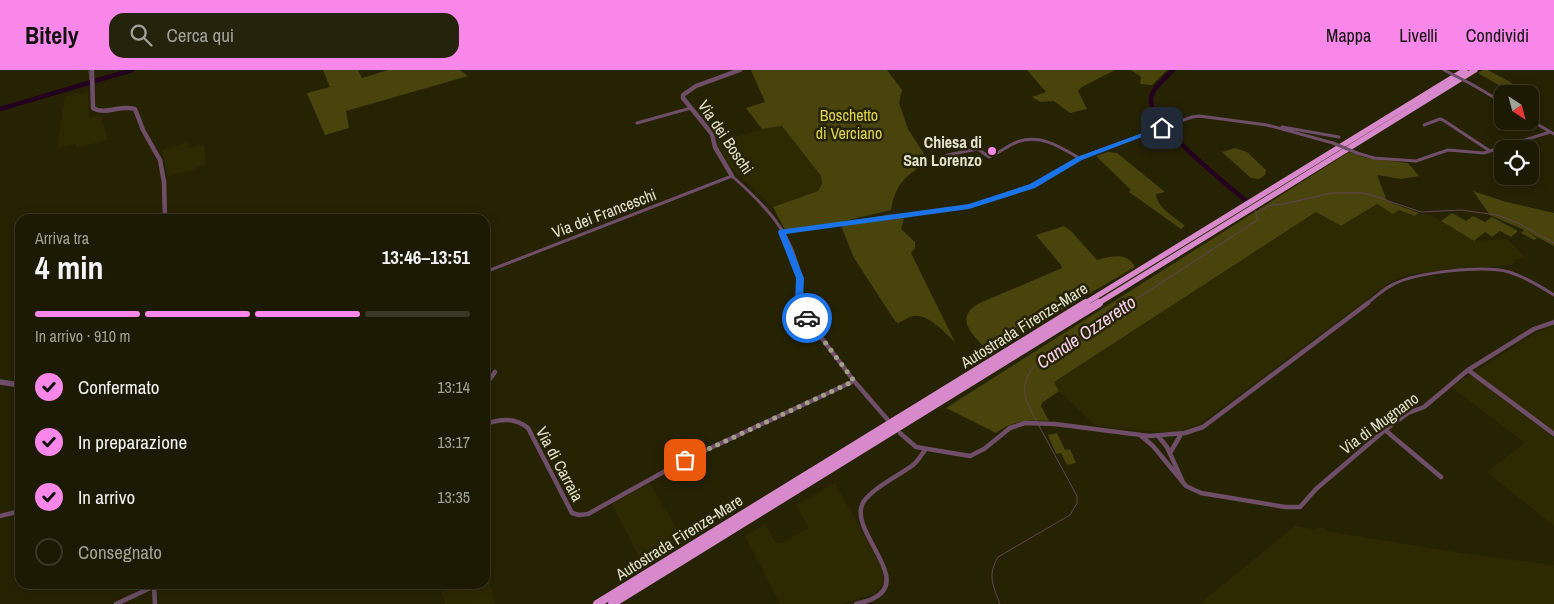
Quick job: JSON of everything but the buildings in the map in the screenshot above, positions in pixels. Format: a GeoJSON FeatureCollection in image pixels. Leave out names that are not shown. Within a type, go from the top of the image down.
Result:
{"type":"FeatureCollection","features":[{"type":"Feature","properties":{"kind":"highway","name":"Autostrada Firenze-Mare"},"geometry":{"type":"LineString","coordinates":[[597,604],[1465,70]]}},
{"type":"Feature","properties":{"kind":"highway","name":"Autostrada Firenze-Mare"},"geometry":{"type":"LineString","coordinates":[[612,604],[1475,70]]}},
{"type":"Feature","properties":{"kind":"street"},"geometry":{"type":"LineString","coordinates":[[92,70],[94,110],[102,112],[129,106],[135,109],[143,130],[160,160],[164,182],[165,214]]}},
{"type":"Feature","properties":{"kind":"street","name":"Via dei Boschi"},"geometry":{"type":"LineString","coordinates":[[740,70],[685,92],[683,98],[712,134],[715,147],[732,176],[765,206],[781,232],[800,278],[799,303],[802,312],[854,381],[887,419]]}},
{"type":"Feature","properties":{"kind":"street"},"geometry":{"type":"LineString","coordinates":[[1444,70],[1494,97]]}},
{"type":"Feature","properties":{"kind":"street"},"geometry":{"type":"LineString","coordinates":[[638,123],[692,108]]}},
{"type":"Feature","properties":{"kind":"street"},"geometry":{"type":"LineString","coordinates":[[781,232],[969,207],[1033,186],[1079,158],[1199,116],[1339,137]]}},
{"type":"Feature","properties":{"kind":"street"},"geometry":{"type":"LineString","coordinates":[[1424,125],[1440,119],[1444,120],[1490,151]]}},
{"type":"Feature","properties":{"kind":"street"},"geometry":{"type":"LineString","coordinates":[[1267,125],[1334,144],[1374,158],[1416,161],[1448,150],[1474,153],[1490,151],[1552,133]]}},
{"type":"Feature","properties":{"kind":"street"},"geometry":{"type":"LineString","coordinates":[[1539,125],[1552,133]]}},
{"type":"Feature","properties":{"kind":"street"},"geometry":{"type":"LineString","coordinates":[[947,156],[978,149],[989,157],[1021,141],[1036,140],[1055,144],[1079,158]]}},
{"type":"Feature","properties":{"kind":"street","name":"Via dei Franceschi"},"geometry":{"type":"LineString","coordinates":[[490,270],[732,176]]}},
{"type":"Feature","properties":{"kind":"street"},"geometry":{"type":"LineString","coordinates":[[900,434],[916,447],[970,456],[977,455],[1012,427],[1031,422],[1159,437],[1180,435],[1203,427],[1393,284],[1404,279],[1497,269],[1520,276],[1554,295]]}},
{"type":"Feature","properties":{"kind":"street","name":"Via di Mugnano"},"geometry":{"type":"LineString","coordinates":[[1186,486],[1201,493],[1293,508],[1300,507],[1316,489],[1385,430],[1408,413],[1424,407],[1468,370],[1534,329],[1554,322]]}},
{"type":"Feature","properties":{"kind":"street"},"geometry":{"type":"LineString","coordinates":[[1468,370],[1554,434]]}},
{"type":"Feature","properties":{"kind":"street"},"geometry":{"type":"LineString","coordinates":[[490,379],[495,372]]}},
{"type":"Feature","properties":{"kind":"street","name":"Via di Carraia"},"geometry":{"type":"LineString","coordinates":[[490,423],[510,418],[520,421],[528,428],[566,506],[572,513],[580,515],[588,514],[685,460],[854,381]]}},
{"type":"Feature","properties":{"kind":"street"},"geometry":{"type":"LineString","coordinates":[[0,382],[15,384]]}},
{"type":"Feature","properties":{"kind":"street"},"geometry":{"type":"LineString","coordinates":[[1385,430],[1441,477]]}},
{"type":"Feature","properties":{"kind":"street"},"geometry":{"type":"LineString","coordinates":[[1140,435],[1156,450],[1186,486]]}},
{"type":"Feature","properties":{"kind":"street"},"geometry":{"type":"LineString","coordinates":[[1170,453],[1180,435]]}},
{"type":"Feature","properties":{"kind":"street"},"geometry":{"type":"LineString","coordinates":[[1156,450],[1159,437]]}},
{"type":"Feature","properties":{"kind":"street"},"geometry":{"type":"LineString","coordinates":[[1159,437],[1168,447],[1174,467],[1186,486]]}},
{"type":"Feature","properties":{"kind":"street"},"geometry":{"type":"LineString","coordinates":[[856,604],[876,597],[886,586],[888,579],[886,567],[864,528],[860,514],[864,499],[915,464],[926,450]]}},
{"type":"Feature","properties":{"kind":"street"},"geometry":{"type":"LineString","coordinates":[[0,516],[15,512]]}},
{"type":"Feature","properties":{"kind":"street"},"geometry":{"type":"LineString","coordinates":[[116,604],[148,589]]}},
{"type":"Feature","properties":{"kind":"street"},"geometry":{"type":"LineString","coordinates":[[155,604],[156,589]]}},
{"type":"Feature","properties":{"kind":"shaded area"},"geometry":{"type":"Polygon","coordinates":[[[80,92],[80,94],[88,92],[89,117],[101,115],[108,140],[76,148],[76,144],[57,148],[65,96],[80,92]]]}},
{"type":"Feature","properties":{"kind":"shaded area"},"geometry":{"type":"Polygon","coordinates":[[[782,126],[821,176],[822,184],[819,191],[773,207],[731,168],[718,147],[717,140],[782,126]]]}},
{"type":"Feature","properties":{"kind":"shaded area"},"geometry":{"type":"Polygon","coordinates":[[[187,142],[188,148],[204,144],[206,164],[192,170],[168,176],[162,150],[187,142]]]}},
{"type":"Feature","properties":{"kind":"shaded area"},"geometry":{"type":"Polygon","coordinates":[[[1377,204],[1392,213],[1399,210],[1415,216],[1419,213],[1430,215],[1474,241],[1508,239],[1525,258],[1514,259],[1515,263],[1511,265],[1409,274],[1392,281],[1200,424],[1185,430],[1172,433],[1096,426],[1059,391],[1053,382],[1316,212],[1341,226],[1377,204]]]}},
{"type":"Feature","properties":{"kind":"shaded area"},"geometry":{"type":"Polygon","coordinates":[[[1554,326],[1554,526],[1487,472],[1525,443],[1451,387],[1536,333],[1554,326]]]}},
{"type":"Feature","properties":{"kind":"shaded area"},"geometry":{"type":"Polygon","coordinates":[[[650,483],[683,540],[643,565],[612,504],[650,483]]]}},
{"type":"Feature","properties":{"kind":"shaded area"},"geometry":{"type":"Polygon","coordinates":[[[835,483],[884,571],[883,584],[874,594],[840,604],[780,604],[745,536],[765,524],[776,543],[781,543],[809,528],[796,505],[835,483]]]}},
{"type":"Feature","properties":{"kind":"shaded area"},"geometry":{"type":"Polygon","coordinates":[[[1295,526],[1313,529],[1323,527],[1326,531],[1473,555],[1554,565],[1554,604],[1199,604],[1295,526]]]}},
{"type":"Feature","properties":{"kind":"shaded area"},"geometry":{"type":"Polygon","coordinates":[[[490,584],[495,604],[445,604],[440,589],[490,589],[490,584]]]}},
{"type":"Feature","properties":{"kind":"green space"},"geometry":{"type":"Polygon","coordinates":[[[323,70],[358,70],[362,78],[388,70],[460,70],[468,76],[346,111],[349,128],[325,135],[307,93],[330,87],[323,70]]]}},
{"type":"Feature","properties":{"kind":"green space","name":"Boschetto di Verciano"},"geometry":{"type":"Polygon","coordinates":[[[751,70],[887,70],[902,90],[899,103],[908,129],[926,157],[921,165],[899,186],[891,210],[840,222],[785,230],[773,207],[818,191],[822,184],[821,176],[782,126],[762,129],[746,108],[765,102],[751,70]]]}},
{"type":"Feature","properties":{"kind":"green space"},"geometry":{"type":"Polygon","coordinates":[[[1027,70],[1115,70],[1082,87],[1078,91],[1087,109],[1070,113],[1054,101],[1040,102],[1032,97],[1046,92],[1027,70]]]}},
{"type":"Feature","properties":{"kind":"green space"},"geometry":{"type":"Polygon","coordinates":[[[1131,70],[1167,70],[1152,85],[1140,84],[1141,77],[1131,70]]]}},
{"type":"Feature","properties":{"kind":"green space"},"geometry":{"type":"Polygon","coordinates":[[[1488,70],[1513,85],[1499,85],[1478,73],[1488,70]]]}},
{"type":"Feature","properties":{"kind":"green space"},"geometry":{"type":"Polygon","coordinates":[[[1235,148],[1247,152],[1266,170],[1265,175],[1259,179],[1251,178],[1222,152],[1235,148]]]}},
{"type":"Feature","properties":{"kind":"green space"},"geometry":{"type":"Polygon","coordinates":[[[1108,152],[1117,153],[1165,192],[1156,194],[1157,199],[1167,212],[1185,226],[1181,229],[1129,192],[1131,190],[1096,156],[1108,152]]]}},
{"type":"Feature","properties":{"kind":"green space"},"geometry":{"type":"Polygon","coordinates":[[[1349,152],[1366,158],[1408,163],[1419,176],[1401,179],[1377,175],[1387,201],[1419,213],[1415,216],[1399,210],[1393,214],[1377,204],[1341,226],[1316,212],[1054,382],[1059,391],[1042,403],[1041,406],[1049,421],[1015,423],[996,433],[946,408],[1349,152]]]}},
{"type":"Feature","properties":{"kind":"green space"},"geometry":{"type":"Polygon","coordinates":[[[1473,191],[1503,201],[1554,213],[1554,246],[1526,231],[1537,238],[1534,240],[1521,233],[1524,230],[1490,215],[1473,191]]]}},
{"type":"Feature","properties":{"kind":"green space"},"geometry":{"type":"Polygon","coordinates":[[[1452,213],[1466,221],[1473,216],[1485,222],[1492,217],[1518,231],[1511,237],[1500,231],[1492,237],[1485,232],[1474,241],[1441,221],[1452,213]]]}},
{"type":"Feature","properties":{"kind":"green space"},"geometry":{"type":"Polygon","coordinates":[[[892,214],[904,219],[901,229],[915,242],[915,248],[911,253],[955,342],[936,324],[919,316],[909,317],[898,323],[895,321],[854,258],[840,223],[892,214]]]}},
{"type":"Feature","properties":{"kind":"green space"},"geometry":{"type":"Polygon","coordinates":[[[1064,226],[1071,231],[1097,260],[1118,256],[1128,259],[1135,267],[989,352],[968,328],[967,315],[971,309],[980,303],[1062,268],[1036,235],[1064,226]]]}},
{"type":"Feature","properties":{"kind":"green space"},"geometry":{"type":"Polygon","coordinates":[[[1057,433],[1065,450],[1070,449],[1076,463],[1067,465],[1061,453],[1056,454],[1048,435],[1057,433]]]}},
{"type":"Feature","properties":{"kind":"waterway"},"geometry":{"type":"LineString","coordinates":[[89,70],[90,82]]}},
{"type":"Feature","properties":{"kind":"waterway"},"geometry":{"type":"LineString","coordinates":[[0,109],[132,70]]}},
{"type":"Feature","properties":{"kind":"waterway","name":"Canale Ozzeretto"},"geometry":{"type":"LineString","coordinates":[[1173,70],[1153,92],[1151,101],[1155,111],[1163,124],[1191,153],[1245,200]]}},
{"type":"Feature","properties":{"kind":"waterway"},"geometry":{"type":"LineString","coordinates":[[1256,213],[1271,205],[1284,204],[1331,193],[1365,193],[1421,212],[1461,210],[1497,215],[1518,223],[1554,243]]}},
{"type":"Feature","properties":{"kind":"waterway","name":"Canale Ozzeretto"},"geometry":{"type":"LineString","coordinates":[[1037,422],[1026,400],[1025,393],[1026,380],[1035,365],[1256,221],[1258,219],[1255,211]]}},
{"type":"Feature","properties":{"kind":"waterway","name":"Canale Ozzeretto"},"geometry":{"type":"LineString","coordinates":[[1000,604],[992,581],[993,570],[998,557],[1070,515],[1077,503],[1077,496],[1039,426]]}},
{"type":"Feature","properties":{"kind":"way so far"},"geometry":{"type":"LineString","coordinates":[[685,460],[854,381],[807,318]]}},
{"type":"Feature","properties":{"kind":"place","name":"Chiesa di San Lorenzo"},"geometry":{"type":"Point","coordinates":[992,151]}},
{"type":"Feature","properties":{"kind":"route"},"geometry":{"type":"LineString","coordinates":[[807,318],[802,312],[799,303],[800,278],[781,232],[969,207],[1033,186],[1079,158],[1162,128]]}}]}
